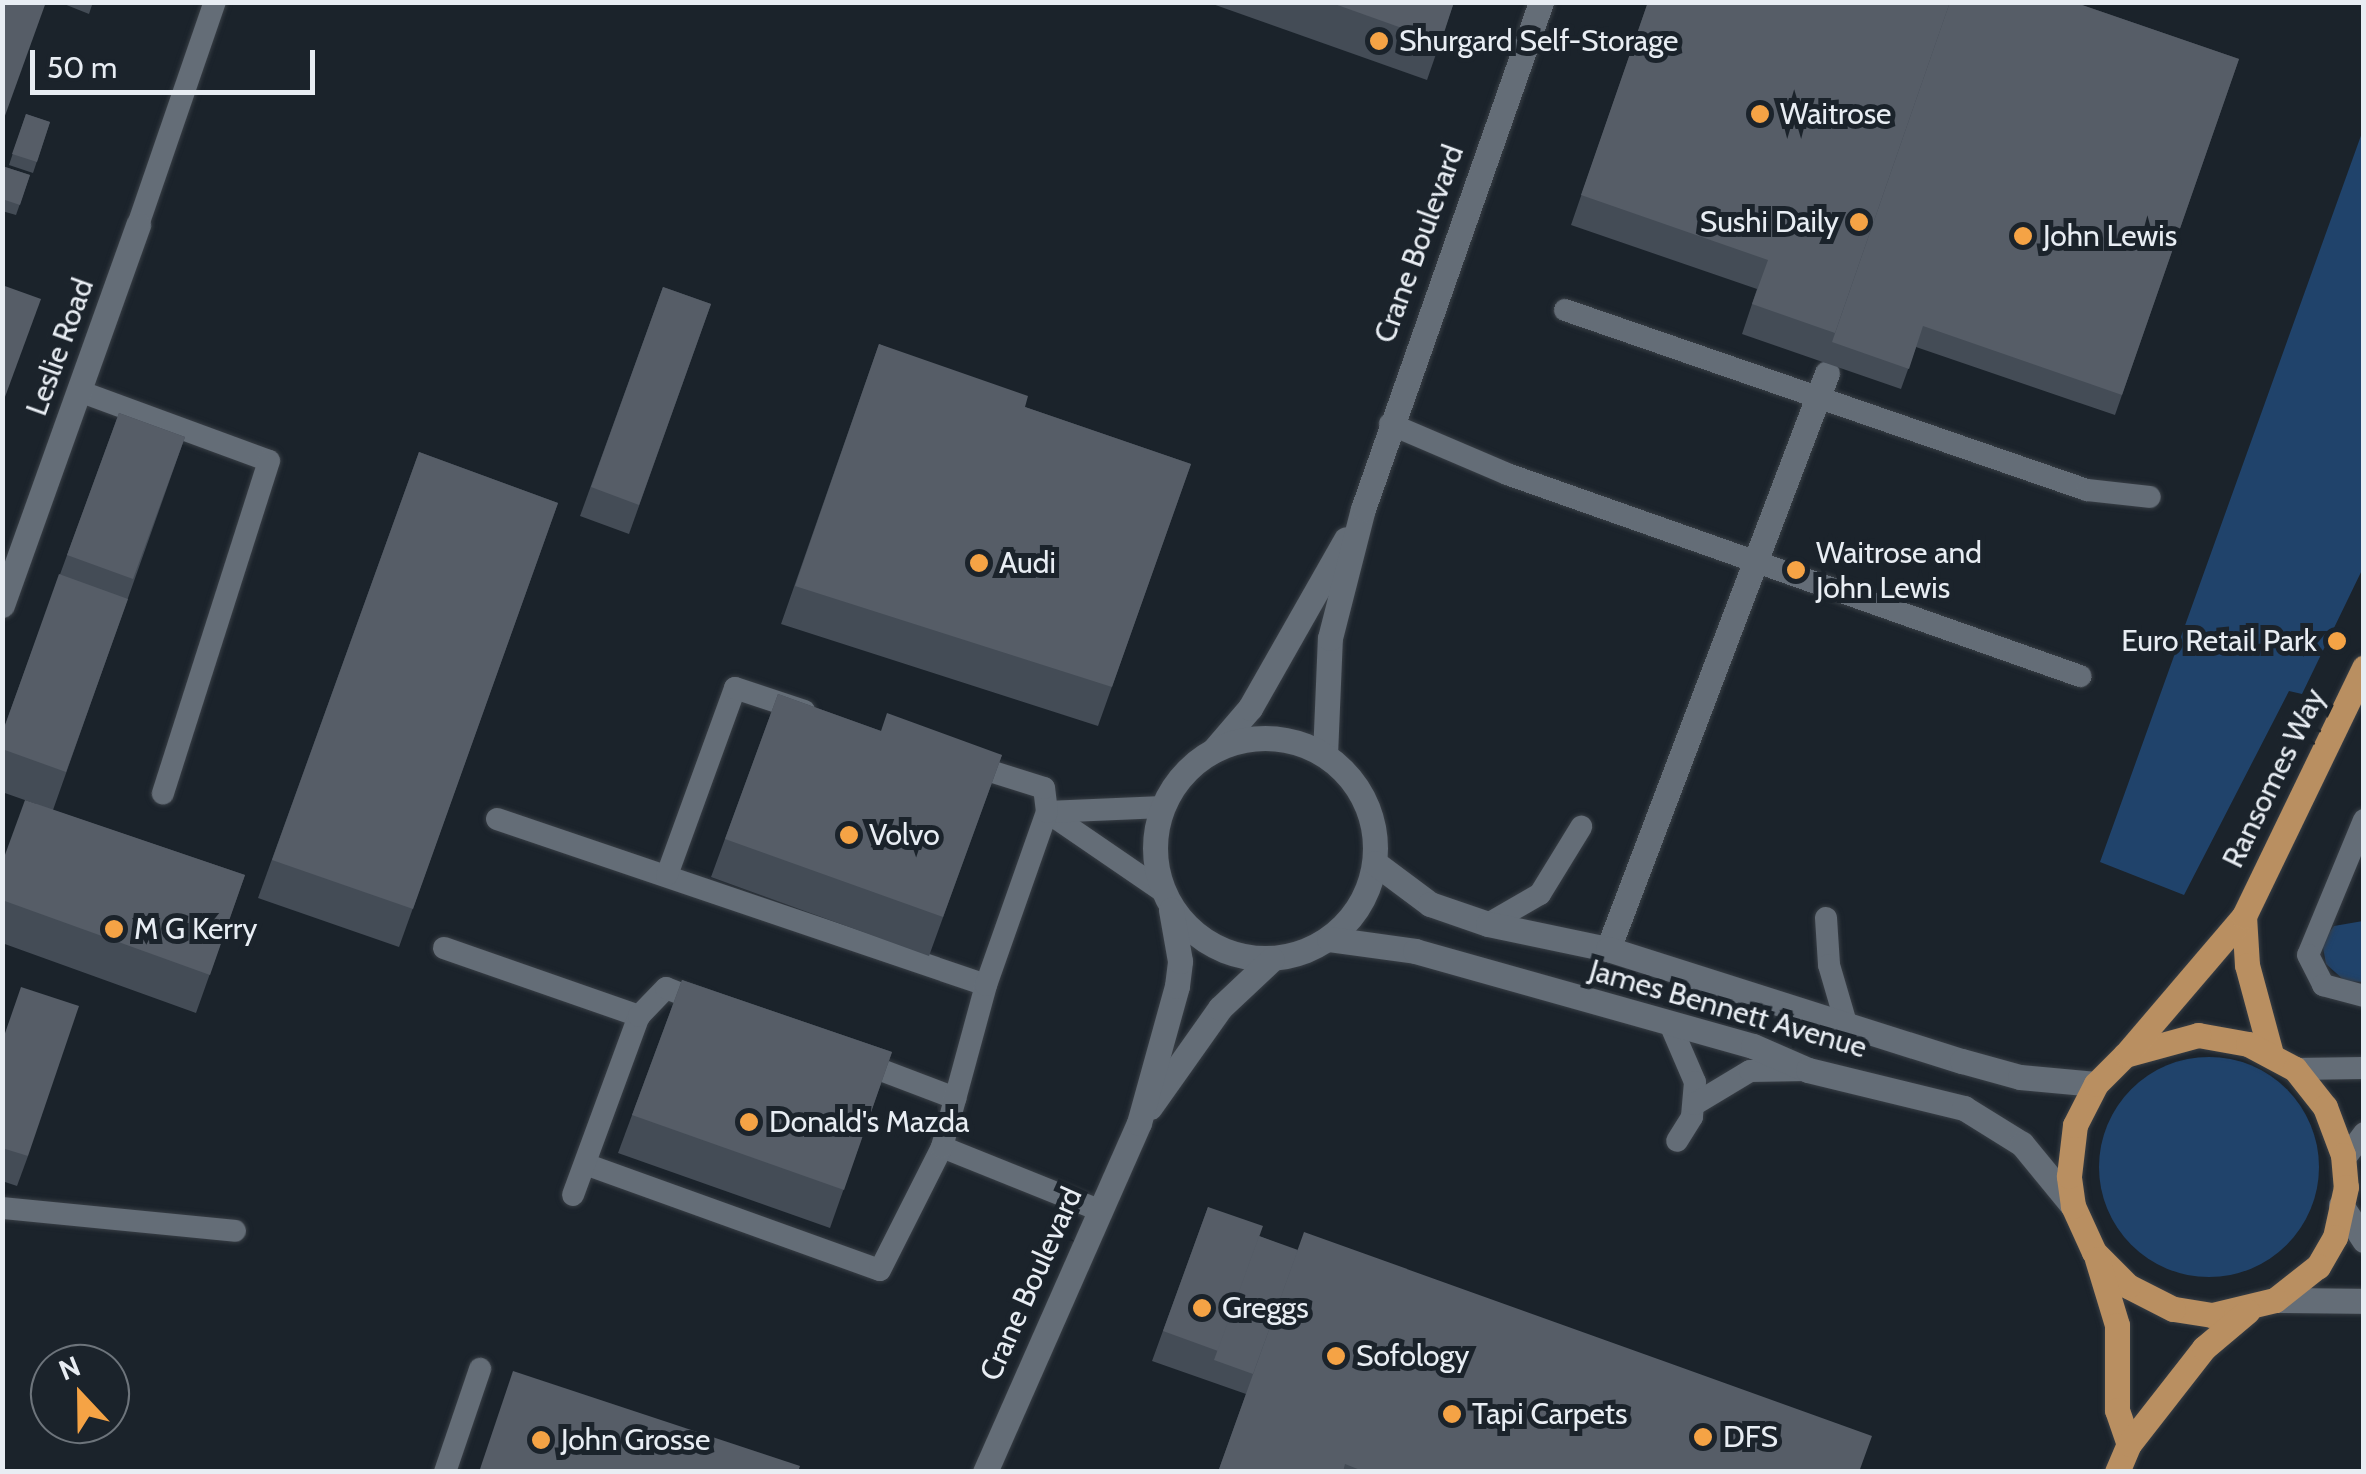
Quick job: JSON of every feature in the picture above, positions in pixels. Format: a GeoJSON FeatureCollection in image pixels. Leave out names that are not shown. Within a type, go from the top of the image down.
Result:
{"type":"FeatureCollection","features":[{"type":"Feature","properties":{"kind":"main road","name":"Ransomes Way"},"geometry":{"type":"LineString","coordinates":[[2126,1055],[2244,916],[2364,668]]}},
{"type":"Feature","properties":{"kind":"main road","name":"Ransomes Way"},"geometry":{"type":"LineString","coordinates":[[2244,916],[2249,976],[2271,1054]]}},
{"type":"Feature","properties":{"kind":"main road"},"geometry":{"type":"LineString","coordinates":[[2117,1472],[2129,1444],[2204,1348],[2318,1266],[2342,1205],[2343,1161],[2325,1107],[2295,1068],[2271,1054],[2198,1036],[2126,1055],[2096,1084],[2075,1125],[2073,1206],[2094,1252],[2117,1325],[2117,1410],[2129,1444]]}},
{"type":"Feature","properties":{"kind":"main road"},"geometry":{"type":"LineString","coordinates":[[2094,1252],[2128,1286],[2173,1309],[2212,1315],[2263,1304]]}},
{"type":"Feature","properties":{"kind":"street","name":"Crane Boulevard"},"geometry":{"type":"LineString","coordinates":[[1325,755],[1330,638],[1363,509],[1541,2]]}},
{"type":"Feature","properties":{"kind":"street","name":"Leslie Road"},"geometry":{"type":"LineString","coordinates":[[2,604],[138,224]]}},
{"type":"Feature","properties":{"kind":"street"},"geometry":{"type":"LineString","coordinates":[[1608,949],[1823,385]]}},
{"type":"Feature","properties":{"kind":"street","name":"Crane Boulevard"},"geometry":{"type":"LineString","coordinates":[[1214,750],[1250,708],[1363,509]]}},
{"type":"Feature","properties":{"kind":"street"},"geometry":{"type":"LineString","coordinates":[[1251,738],[1290,740],[1325,755],[1366,802],[1375,863],[1367,892],[1329,939],[1272,959],[1213,946],[1167,898],[1154,834],[1163,807],[1186,772],[1214,750],[1251,738]]}},
{"type":"Feature","properties":{"kind":"street","name":"James Bennett Avenue"},"geometry":{"type":"LineString","coordinates":[[1375,863],[1430,904],[1488,924],[1608,949],[2020,1076],[2096,1084]]}},
{"type":"Feature","properties":{"kind":"street","name":"Crane Boulevard"},"geometry":{"type":"LineString","coordinates":[[985,1472],[1139,1123],[1177,986],[1180,961],[1167,898]]}},
{"type":"Feature","properties":{"kind":"street","name":"James Bennett Avenue"},"geometry":{"type":"LineString","coordinates":[[1329,939],[1415,950],[1753,1046],[1808,1070],[1964,1108],[2022,1144],[2073,1206]]}},
{"type":"Feature","properties":{"kind":"street","name":"Crane Boulevard"},"geometry":{"type":"LineString","coordinates":[[1139,1123],[1220,1008],[1272,959]]}},
{"type":"Feature","properties":{"kind":"street"},"geometry":{"type":"LineString","coordinates":[[2342,1205],[2364,1240]]}},
{"type":"Feature","properties":{"kind":"street"},"geometry":{"type":"LineString","coordinates":[[2263,1304],[2364,1301]]}},
{"type":"Feature","properties":{"kind":"lane"},"geometry":{"type":"LineString","coordinates":[[138,224],[215,2]]}},
{"type":"Feature","properties":{"kind":"lane"},"geometry":{"type":"LineString","coordinates":[[1565,310],[1823,385],[2087,490],[2150,497]]}},
{"type":"Feature","properties":{"kind":"lane"},"geometry":{"type":"LineString","coordinates":[[80,391],[269,460],[163,793]]}},
{"type":"Feature","properties":{"kind":"lane"},"geometry":{"type":"LineString","coordinates":[[1390,424],[1506,474],[2080,676]]}},
{"type":"Feature","properties":{"kind":"lane"},"geometry":{"type":"LineString","coordinates":[[667,875],[735,688],[826,718]]}},
{"type":"Feature","properties":{"kind":"lane"},"geometry":{"type":"LineString","coordinates":[[585,1164],[880,1270],[942,1147],[986,985],[1046,812],[1044,788],[935,753]]}},
{"type":"Feature","properties":{"kind":"lane"},"geometry":{"type":"LineString","coordinates":[[1046,812],[1163,807]]}},
{"type":"Feature","properties":{"kind":"lane"},"geometry":{"type":"LineString","coordinates":[[1046,812],[1167,898]]}},
{"type":"Feature","properties":{"kind":"lane"},"geometry":{"type":"LineString","coordinates":[[497,819],[986,985]]}},
{"type":"Feature","properties":{"kind":"lane"},"geometry":{"type":"LineString","coordinates":[[2364,820],[2308,955],[2322,985],[2364,996]]}},
{"type":"Feature","properties":{"kind":"lane"},"geometry":{"type":"LineString","coordinates":[[1488,924],[1540,894],[1582,827]]}},
{"type":"Feature","properties":{"kind":"lane"},"geometry":{"type":"LineString","coordinates":[[1826,918],[1829,966],[1846,1024]]}},
{"type":"Feature","properties":{"kind":"lane"},"geometry":{"type":"LineString","coordinates":[[444,948],[639,1016]]}},
{"type":"Feature","properties":{"kind":"lane"},"geometry":{"type":"LineString","coordinates":[[572,1194],[639,1016],[666,988],[720,1009]]}},
{"type":"Feature","properties":{"kind":"lane"},"geometry":{"type":"LineString","coordinates":[[1670,1024],[1690,1065],[1696,1104]]}},
{"type":"Feature","properties":{"kind":"lane"},"geometry":{"type":"LineString","coordinates":[[828,1050],[955,1098]]}},
{"type":"Feature","properties":{"kind":"lane"},"geometry":{"type":"LineString","coordinates":[[2295,1068],[2364,1068]]}},
{"type":"Feature","properties":{"kind":"lane"},"geometry":{"type":"LineString","coordinates":[[1677,1141],[1696,1104],[1750,1072],[1808,1070]]}},
{"type":"Feature","properties":{"kind":"lane"},"geometry":{"type":"LineString","coordinates":[[2343,1161],[2364,1133]]}},
{"type":"Feature","properties":{"kind":"lane"},"geometry":{"type":"LineString","coordinates":[[942,1147],[1099,1210]]}},
{"type":"Feature","properties":{"kind":"lane"},"geometry":{"type":"LineString","coordinates":[[2,1208],[235,1231]]}},
{"type":"Feature","properties":{"kind":"lane"},"geometry":{"type":"LineString","coordinates":[[445,1472],[480,1369]]}},
{"type":"Feature","properties":{"kind":"shaded area"},"geometry":{"type":"Polygon","coordinates":[[[2363,130],[2363,568],[2302,694],[2289,691],[2184,895],[2100,862],[2363,130]]]}},
{"type":"Feature","properties":{"kind":"shaded area"},"geometry":{"type":"Polygon","coordinates":[[[2363,921],[2363,982],[2345,981],[2326,964],[2322,942],[2334,926],[2363,921]]]}},
{"type":"Feature","properties":{"kind":"shaded area"},"geometry":{"type":"Polygon","coordinates":[[[2209,1057],[2251,1065],[2287,1089],[2311,1125],[2319,1167],[2311,1209],[2287,1245],[2251,1269],[2209,1277],[2167,1269],[2131,1245],[2107,1209],[2099,1167],[2107,1125],[2131,1089],[2167,1065],[2209,1057]]]}},
{"type":"Feature","properties":{"kind":"building"},"geometry":{"type":"Polygon","coordinates":[[[2,2],[46,2],[2,124],[2,2]]]}},
{"type":"Feature","properties":{"kind":"building"},"geometry":{"type":"Polygon","coordinates":[[[1329,2],[1454,2],[1441,42],[1329,2]]]}},
{"type":"Feature","properties":{"kind":"building","name":"Waitrose"},"geometry":{"type":"Polygon","coordinates":[[[1648,2],[1950,2],[1835,333],[1752,304],[1768,260],[1581,195],[1648,2]]]}},
{"type":"Feature","properties":{"kind":"building","name":"John Lewis"},"geometry":{"type":"Polygon","coordinates":[[[1950,2],[2083,2],[2082,5],[2239,59],[2122,395],[1923,326],[1909,369],[1832,342],[1950,2]]]}},
{"type":"Feature","properties":{"kind":"building"},"geometry":{"type":"Polygon","coordinates":[[[26,114],[50,122],[37,162],[12,154],[26,114]]]}},
{"type":"Feature","properties":{"kind":"building"},"geometry":{"type":"Polygon","coordinates":[[[2,166],[30,175],[20,205],[2,199],[2,166]]]}},
{"type":"Feature","properties":{"kind":"building"},"geometry":{"type":"Polygon","coordinates":[[[2,285],[41,299],[2,405],[2,285]]]}},
{"type":"Feature","properties":{"kind":"building"},"geometry":{"type":"Polygon","coordinates":[[[663,287],[711,304],[639,505],[591,487],[663,287]]]}},
{"type":"Feature","properties":{"kind":"building","name":"Audi"},"geometry":{"type":"Polygon","coordinates":[[[879,344],[1028,396],[1025,407],[1191,464],[1112,687],[795,586],[879,344]]]}},
{"type":"Feature","properties":{"kind":"building"},"geometry":{"type":"Polygon","coordinates":[[[119,413],[185,437],[133,579],[67,555],[119,413]]]}},
{"type":"Feature","properties":{"kind":"building"},"geometry":{"type":"Polygon","coordinates":[[[419,452],[558,503],[413,909],[272,860],[419,452]]]}},
{"type":"Feature","properties":{"kind":"building"},"geometry":{"type":"Polygon","coordinates":[[[59,574],[128,599],[66,772],[2,749],[2,734],[59,574]]]}},
{"type":"Feature","properties":{"kind":"building","name":"Volvo"},"geometry":{"type":"Polygon","coordinates":[[[778,694],[881,731],[887,713],[1002,755],[943,917],[725,839],[778,694]]]}},
{"type":"Feature","properties":{"kind":"building","name":"M G Kerry"},"geometry":{"type":"Polygon","coordinates":[[[25,800],[245,875],[210,975],[2,900],[2,863],[25,800]]]}},
{"type":"Feature","properties":{"kind":"building","name":"Donald's Mazda"},"geometry":{"type":"Polygon","coordinates":[[[682,980],[892,1052],[844,1190],[632,1115],[682,980]]]}},
{"type":"Feature","properties":{"kind":"building"},"geometry":{"type":"Polygon","coordinates":[[[21,987],[79,1006],[28,1156],[2,1148],[2,1042],[21,987]]]}},
{"type":"Feature","properties":{"kind":"building","name":"Greggs"},"geometry":{"type":"Polygon","coordinates":[[[1208,1207],[1263,1226],[1218,1351],[1163,1331],[1208,1207]]]}},
{"type":"Feature","properties":{"kind":"building"},"geometry":{"type":"Polygon","coordinates":[[[1304,1232],[1872,1436],[1859,1472],[1365,1472],[1345,1464],[1343,1472],[1218,1472],[1304,1232]]]}},
{"type":"Feature","properties":{"kind":"building"},"geometry":{"type":"Polygon","coordinates":[[[1259,1236],[1298,1250],[1253,1374],[1214,1360],[1259,1236]]]}},
{"type":"Feature","properties":{"kind":"building"},"geometry":{"type":"Polygon","coordinates":[[[513,1371],[800,1466],[798,1472],[479,1472],[513,1371]]]}},
{"type":"Feature","properties":{"kind":"place","name":"Shurgard Self-Storage"},"geometry":{"type":"Point","coordinates":[1379,41]}},
{"type":"Feature","properties":{"kind":"place","name":"Waitrose"},"geometry":{"type":"Point","coordinates":[1760,114]}},
{"type":"Feature","properties":{"kind":"place","name":"Sushi Daily"},"geometry":{"type":"Point","coordinates":[1859,222]}},
{"type":"Feature","properties":{"kind":"place","name":"John Lewis"},"geometry":{"type":"Point","coordinates":[2023,236]}},
{"type":"Feature","properties":{"kind":"place","name":"Audi"},"geometry":{"type":"Point","coordinates":[979,563]}},
{"type":"Feature","properties":{"kind":"place","name":"Waitrose and John Lewis"},"geometry":{"type":"Point","coordinates":[1796,570]}},
{"type":"Feature","properties":{"kind":"place","name":"Euro Retail Park"},"geometry":{"type":"Point","coordinates":[2337,641]}},
{"type":"Feature","properties":{"kind":"place","name":"Volvo"},"geometry":{"type":"Point","coordinates":[849,835]}},
{"type":"Feature","properties":{"kind":"place","name":"M G Kerry"},"geometry":{"type":"Point","coordinates":[114,929]}},
{"type":"Feature","properties":{"kind":"place","name":"Donald's Mazda"},"geometry":{"type":"Point","coordinates":[749,1122]}},
{"type":"Feature","properties":{"kind":"place","name":"Greggs"},"geometry":{"type":"Point","coordinates":[1202,1308]}},
{"type":"Feature","properties":{"kind":"place","name":"Sofology"},"geometry":{"type":"Point","coordinates":[1336,1356]}},
{"type":"Feature","properties":{"kind":"place","name":"Tapi Carpets"},"geometry":{"type":"Point","coordinates":[1452,1414]}},
{"type":"Feature","properties":{"kind":"place","name":"DFS"},"geometry":{"type":"Point","coordinates":[1703,1437]}},
{"type":"Feature","properties":{"kind":"place","name":"John Grosse"},"geometry":{"type":"Point","coordinates":[541,1440]}}]}
